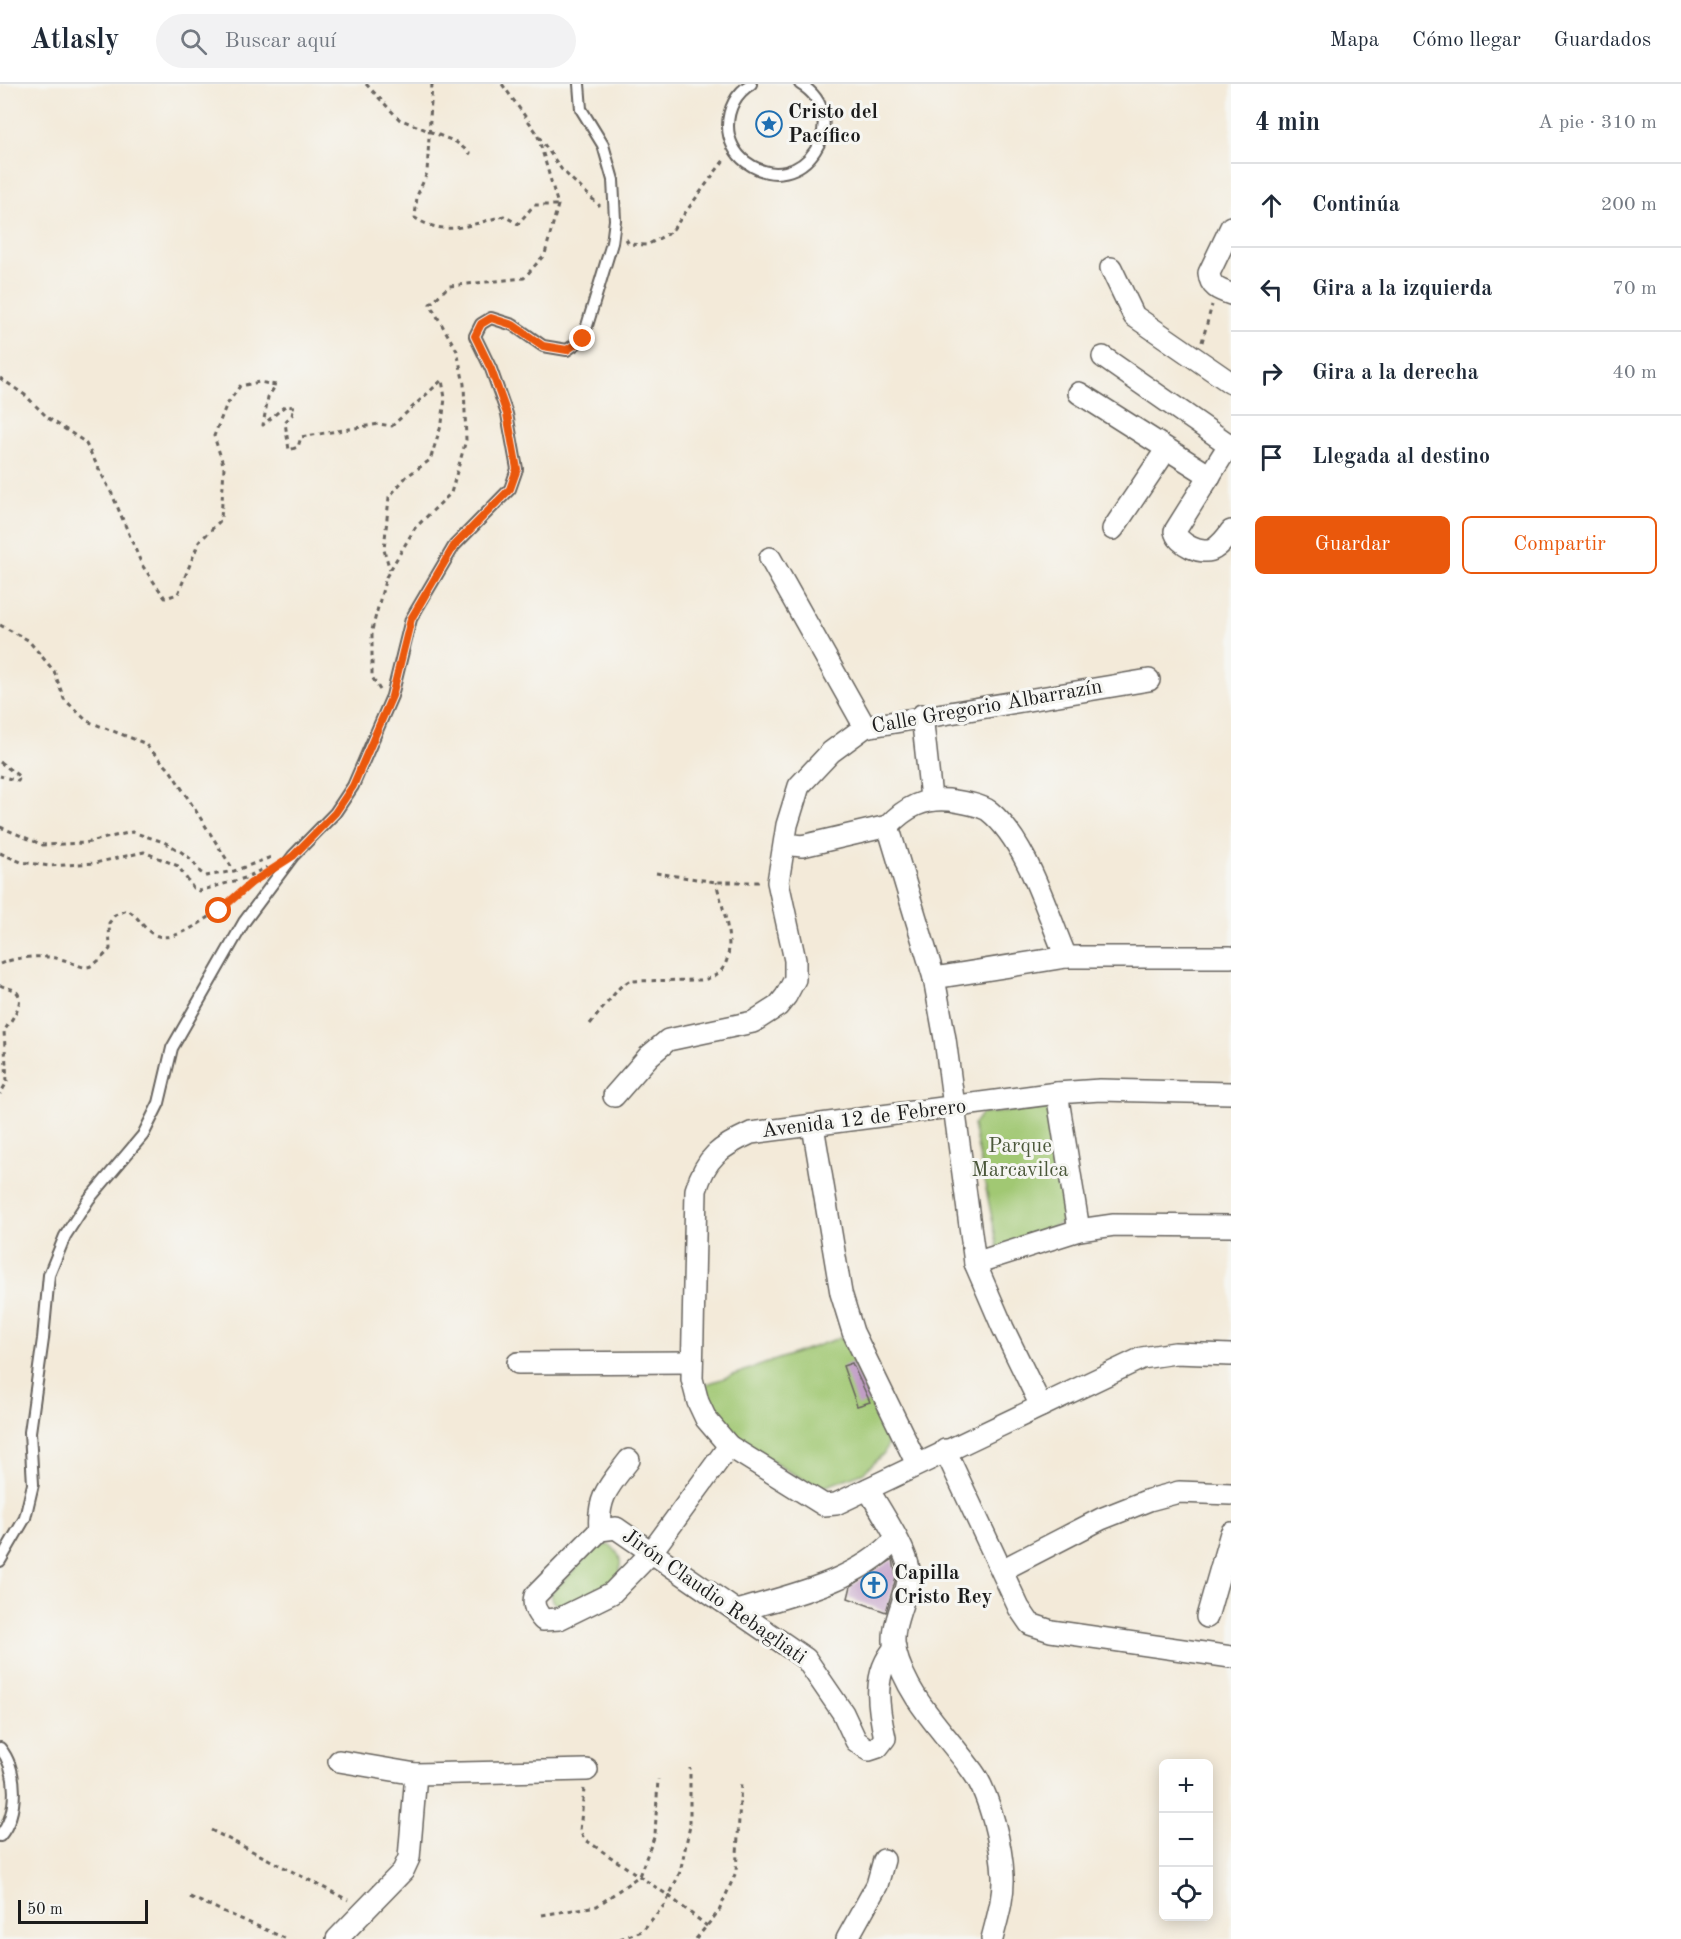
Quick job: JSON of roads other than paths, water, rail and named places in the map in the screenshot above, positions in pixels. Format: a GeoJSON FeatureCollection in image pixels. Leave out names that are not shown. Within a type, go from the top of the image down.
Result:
{"type":"FeatureCollection","features":[{"type":"Feature","properties":{"kind":"street"},"geometry":{"type":"LineString","coordinates":[[1223,291],[1209,281],[1209,273],[1231,227]]}},
{"type":"Feature","properties":{"kind":"street"},"geometry":{"type":"LineString","coordinates":[[1111,268],[1134,316],[1231,383]]}},
{"type":"Feature","properties":{"kind":"street"},"geometry":{"type":"LineString","coordinates":[[1104,357],[1230,445],[1175,531],[1176,538],[1181,543],[1207,551],[1214,549],[1231,531]]}},
{"type":"Feature","properties":{"kind":"street"},"geometry":{"type":"LineString","coordinates":[[1079,393],[1210,476]]}},
{"type":"Feature","properties":{"kind":"street"},"geometry":{"type":"LineString","coordinates":[[1113,529],[1166,450]]}},
{"type":"Feature","properties":{"kind":"street"},"geometry":{"type":"LineString","coordinates":[[770,558],[865,727]]}},
{"type":"Feature","properties":{"kind":"street","name":"Calle Gregorio Albarrazín"},"geometry":{"type":"LineString","coordinates":[[614,1096],[649,1056],[668,1040],[753,1022],[778,1006],[786,996],[795,979],[795,960],[778,882],[787,825],[799,786],[831,752],[865,727],[922,715],[1149,680]]}},
{"type":"Feature","properties":{"kind":"street"},"geometry":{"type":"LineString","coordinates":[[922,715],[931,798]]}},
{"type":"Feature","properties":{"kind":"street"},"geometry":{"type":"LineString","coordinates":[[785,844],[802,846],[888,825],[910,809],[931,798],[963,802],[988,810],[1010,834],[1023,855],[1066,957]]}},
{"type":"Feature","properties":{"kind":"street"},"geometry":{"type":"LineString","coordinates":[[888,825],[934,978],[945,1039],[975,1263],[1003,1328],[1041,1406]]}},
{"type":"Feature","properties":{"kind":"street"},"geometry":{"type":"LineString","coordinates":[[934,978],[1066,957],[1231,957]]}},
{"type":"Feature","properties":{"kind":"street","name":"Avenida 12 de Febrero"},"geometry":{"type":"LineString","coordinates":[[1231,1093],[1100,1090],[1057,1093],[751,1133],[723,1146],[701,1173],[696,1190],[692,1379],[698,1402],[706,1419],[729,1446],[824,1505],[836,1504],[1142,1358],[1175,1353],[1231,1355]]}},
{"type":"Feature","properties":{"kind":"street"},"geometry":{"type":"LineString","coordinates":[[1057,1093],[1079,1230]]}},
{"type":"Feature","properties":{"kind":"street"},"geometry":{"type":"LineString","coordinates":[[813,1126],[841,1293],[852,1332],[917,1464]]}},
{"type":"Feature","properties":{"kind":"street"},"geometry":{"type":"LineString","coordinates":[[975,1263],[1079,1230],[1113,1225],[1231,1226]]}},
{"type":"Feature","properties":{"kind":"street"},"geometry":{"type":"LineString","coordinates":[[518,1363],[692,1362]]}},
{"type":"Feature","properties":{"kind":"street"},"geometry":{"type":"LineString","coordinates":[[629,1460],[600,1502],[598,1508],[600,1530],[535,1596],[533,1602],[543,1620],[559,1619],[598,1602],[612,1593],[650,1554],[729,1446]]}},
{"type":"Feature","properties":{"kind":"street"},"geometry":{"type":"LineString","coordinates":[[945,1450],[1018,1608],[1030,1624],[1051,1631],[1231,1658]]}},
{"type":"Feature","properties":{"kind":"street"},"geometry":{"type":"LineString","coordinates":[[868,1489],[905,1554],[909,1570],[898,1616],[895,1648],[923,1709],[975,1774],[985,1797],[997,1837],[1003,1876],[1001,1902],[992,1939]]}},
{"type":"Feature","properties":{"kind":"street"},"geometry":{"type":"LineString","coordinates":[[1002,1570],[1101,1519],[1149,1500],[1179,1492],[1231,1494]]}},
{"type":"Feature","properties":{"kind":"street","name":"Jirón Claudio Rebagliati"},"geometry":{"type":"LineString","coordinates":[[600,1530],[616,1528],[650,1554],[806,1659],[843,1713],[859,1746],[873,1750],[885,1738],[878,1704],[879,1679],[887,1657],[895,1648]]}},
{"type":"Feature","properties":{"kind":"street"},"geometry":{"type":"LineString","coordinates":[[1207,1617],[1231,1533]]}},
{"type":"Feature","properties":{"kind":"street"},"geometry":{"type":"LineString","coordinates":[[737,1611],[850,1574],[874,1560],[896,1539]]}},
{"type":"Feature","properties":{"kind":"street"},"geometry":{"type":"LineString","coordinates":[[339,1761],[416,1774],[587,1770]]}},
{"type":"Feature","properties":{"kind":"street"},"geometry":{"type":"LineString","coordinates":[[337,1939],[403,1871],[409,1858],[416,1774]]}},
{"type":"Feature","properties":{"kind":"street"},"geometry":{"type":"LineString","coordinates":[[847,1939],[877,1885],[884,1860]]}},
{"type":"Feature","properties":{"kind":"lane"},"geometry":{"type":"LineString","coordinates":[[0,1561],[25,1518],[33,1484],[30,1432],[44,1339],[49,1275],[61,1246],[89,1199],[143,1135],[159,1103],[172,1048],[244,922],[293,856],[335,813],[353,786],[388,704],[411,619],[454,546],[510,489],[517,469],[507,414],[491,369],[475,336],[481,324],[491,318],[513,325],[543,346],[567,350],[583,339],[612,243],[615,220],[613,180],[603,145],[581,110],[579,84]]}},
{"type":"Feature","properties":{"kind":"lane"},"geometry":{"type":"LineString","coordinates":[[751,84],[734,100],[728,116],[728,132],[734,148],[743,160],[755,168],[770,173],[785,172],[799,167],[811,158],[820,145],[823,115],[817,101],[805,85]]}},
{"type":"Feature","properties":{"kind":"lane"},"geometry":{"type":"LineString","coordinates":[[0,1748],[13,1774],[14,1795],[5,1829],[0,1836]]}},
{"type":"Feature","properties":{"kind":"place","name":"Cristo del Pacífico"},"geometry":{"type":"Point","coordinates":[769,124]}},
{"type":"Feature","properties":{"kind":"place","name":"Capilla Cristo Rey"},"geometry":{"type":"Point","coordinates":[874,1585]}},
{"type":"Feature","properties":{"kind":"park label","name":"Parque Marcavilca"},"geometry":{"type":"Point","coordinates":[1020,1158]}}]}
